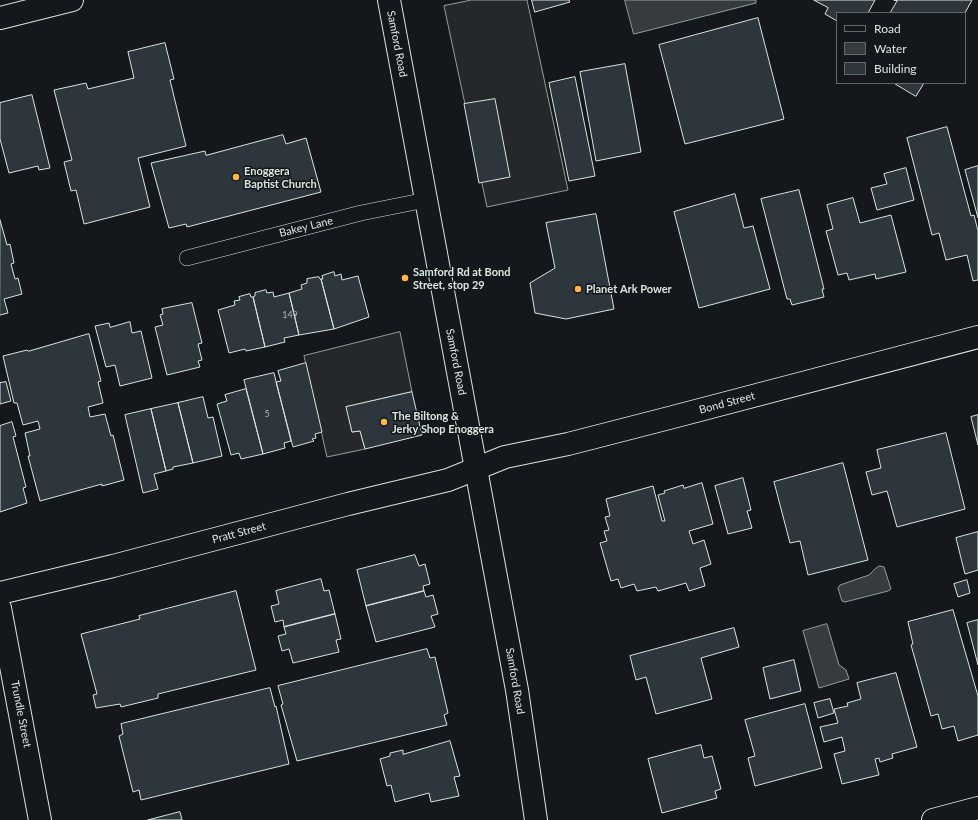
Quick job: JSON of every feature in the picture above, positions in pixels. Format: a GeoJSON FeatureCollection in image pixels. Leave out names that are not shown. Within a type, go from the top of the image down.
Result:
{"type":"FeatureCollection","features":[{"type":"Feature","properties":{"kind":"street"},"geometry":{"type":"LineString","coordinates":[[0,18],[72,0]]}},
{"type":"Feature","properties":{"kind":"street","name":"Samford Road"},"geometry":{"type":"LineString","coordinates":[[389,0],[517,690],[536,820]]}},
{"type":"Feature","properties":{"kind":"street","name":"Bond Street"},"geometry":{"type":"LineString","coordinates":[[476,469],[505,457],[568,444],[978,337]]}},
{"type":"Feature","properties":{"kind":"street","name":"Pratt Street"},"geometry":{"type":"LineString","coordinates":[[0,593],[113,566],[348,504],[441,482],[476,469]]}},
{"type":"Feature","properties":{"kind":"street","name":"Trundle Street"},"geometry":{"type":"LineString","coordinates":[[0,608],[40,820]]}},
{"type":"Feature","properties":{"kind":"street"},"geometry":{"type":"LineString","coordinates":[[933,820],[978,808]]}},
{"type":"Feature","properties":{"kind":"lane","name":"Bakey Lane"},"geometry":{"type":"LineString","coordinates":[[187,258],[361,213],[426,200]]}},
{"type":"Feature","properties":{"kind":"shaded area"},"geometry":{"type":"Polygon","coordinates":[[[472,0],[527,0],[568,190],[487,207],[444,6],[472,0]]]}},
{"type":"Feature","properties":{"kind":"shaded area"},"geometry":{"type":"Polygon","coordinates":[[[400,332],[412,392],[347,407],[352,432],[360,431],[365,449],[327,457],[304,356],[400,332]]]}},
{"type":"Feature","properties":{"kind":"water"},"geometry":{"type":"Polygon","coordinates":[[[625,0],[756,0],[756,3],[634,34],[625,0]]]}},
{"type":"Feature","properties":{"kind":"water"},"geometry":{"type":"Polygon","coordinates":[[[880,566],[884,567],[891,589],[845,602],[842,601],[838,588],[840,585],[869,575],[880,566]]]}},
{"type":"Feature","properties":{"kind":"water"},"geometry":{"type":"Polygon","coordinates":[[[827,624],[839,665],[846,670],[849,679],[819,688],[803,631],[827,624]]]}},
{"type":"Feature","properties":{"kind":"building"},"geometry":{"type":"Polygon","coordinates":[[[532,0],[569,0],[570,2],[535,12],[532,0]]]}},
{"type":"Feature","properties":{"kind":"building"},"geometry":{"type":"Polygon","coordinates":[[[814,0],[875,0],[869,12],[836,12],[836,20],[825,14],[828,8],[814,0]]]}},
{"type":"Feature","properties":{"kind":"building"},"geometry":{"type":"Polygon","coordinates":[[[894,0],[972,0],[966,12],[891,12],[897,1],[894,0]]]}},
{"type":"Feature","properties":{"kind":"building"},"geometry":{"type":"Polygon","coordinates":[[[758,18],[784,119],[685,144],[659,45],[758,18]]]}},
{"type":"Feature","properties":{"kind":"building"},"geometry":{"type":"Polygon","coordinates":[[[165,43],[174,79],[170,80],[186,146],[138,158],[150,207],[84,224],[76,190],[71,191],[64,162],[72,160],[54,90],[86,83],[88,89],[134,78],[128,52],[165,43]]]}},
{"type":"Feature","properties":{"kind":"building"},"geometry":{"type":"Polygon","coordinates":[[[625,64],[641,152],[596,161],[580,72],[625,64]]]}},
{"type":"Feature","properties":{"kind":"building"},"geometry":{"type":"Polygon","coordinates":[[[575,77],[595,176],[569,181],[549,83],[575,77]]]}},
{"type":"Feature","properties":{"kind":"building"},"geometry":{"type":"Polygon","coordinates":[[[896,84],[923,84],[916,96],[896,84]]]}},
{"type":"Feature","properties":{"kind":"building"},"geometry":{"type":"Polygon","coordinates":[[[32,95],[50,168],[39,170],[38,166],[9,173],[0,139],[0,103],[32,95]]]}},
{"type":"Feature","properties":{"kind":"building"},"geometry":{"type":"Polygon","coordinates":[[[495,99],[510,177],[479,183],[464,104],[495,99]]]}},
{"type":"Feature","properties":{"kind":"building"},"geometry":{"type":"Polygon","coordinates":[[[947,127],[971,216],[974,215],[978,231],[978,280],[973,281],[967,255],[946,260],[939,233],[932,235],[907,138],[947,127]]]}},
{"type":"Feature","properties":{"kind":"building","name":"Enoggera Baptist Church"},"geometry":{"type":"Polygon","coordinates":[[[283,135],[286,144],[306,138],[321,192],[187,227],[186,224],[169,228],[151,163],[205,151],[206,155],[283,135]]]}},
{"type":"Feature","properties":{"kind":"building"},"geometry":{"type":"Polygon","coordinates":[[[978,166],[978,218],[965,170],[978,166]]]}},
{"type":"Feature","properties":{"kind":"building"},"geometry":{"type":"Polygon","coordinates":[[[906,168],[914,200],[877,210],[871,188],[887,184],[884,174],[906,168]]]}},
{"type":"Feature","properties":{"kind":"building"},"geometry":{"type":"Polygon","coordinates":[[[799,190],[824,289],[822,289],[824,297],[792,305],[790,299],[787,299],[761,199],[799,190]]]}},
{"type":"Feature","properties":{"kind":"building"},"geometry":{"type":"Polygon","coordinates":[[[735,194],[744,228],[753,226],[770,289],[699,308],[674,212],[735,194]]]}},
{"type":"Feature","properties":{"kind":"building"},"geometry":{"type":"Polygon","coordinates":[[[853,198],[860,223],[891,215],[906,272],[876,279],[875,274],[849,280],[847,273],[838,275],[826,231],[833,229],[827,205],[853,198]]]}},
{"type":"Feature","properties":{"kind":"building"},"geometry":{"type":"Polygon","coordinates":[[[596,214],[614,309],[566,319],[535,313],[530,283],[555,268],[546,223],[596,214]]]}},
{"type":"Feature","properties":{"kind":"building"},"geometry":{"type":"Polygon","coordinates":[[[0,220],[7,245],[10,244],[14,263],[11,264],[15,279],[18,278],[22,294],[4,299],[8,313],[0,315],[0,220]]]}},
{"type":"Feature","properties":{"kind":"building"},"geometry":{"type":"Polygon","coordinates":[[[334,272],[335,276],[341,274],[342,280],[358,276],[369,317],[334,329],[321,279],[323,279],[322,276],[334,272]]]}},
{"type":"Feature","properties":{"kind":"building"},"geometry":{"type":"Polygon","coordinates":[[[319,277],[321,279],[334,329],[299,335],[289,293],[302,289],[301,285],[307,283],[307,279],[319,277]]]}},
{"type":"Feature","properties":{"kind":"building"},"geometry":{"type":"Polygon","coordinates":[[[266,290],[267,293],[273,292],[274,297],[289,293],[299,335],[284,338],[285,342],[265,347],[253,297],[255,296],[255,293],[266,290]]]}},
{"type":"Feature","properties":{"kind":"building"},"geometry":{"type":"Polygon","coordinates":[[[250,294],[251,297],[253,297],[265,347],[246,351],[245,349],[229,353],[218,310],[235,305],[234,301],[240,300],[239,297],[250,294]]]}},
{"type":"Feature","properties":{"kind":"building"},"geometry":{"type":"Polygon","coordinates":[[[192,303],[202,343],[198,344],[202,360],[198,361],[200,367],[167,375],[155,327],[163,325],[160,315],[163,314],[162,309],[192,303]]]}},
{"type":"Feature","properties":{"kind":"building"},"geometry":{"type":"Polygon","coordinates":[[[130,322],[132,333],[141,331],[152,378],[120,386],[115,365],[106,367],[95,326],[109,323],[110,327],[130,322]]]}},
{"type":"Feature","properties":{"kind":"building"},"geometry":{"type":"Polygon","coordinates":[[[89,334],[101,381],[98,382],[103,403],[88,407],[90,417],[105,414],[111,436],[113,435],[124,480],[102,486],[102,484],[40,501],[28,456],[30,456],[25,433],[40,429],[38,421],[23,425],[17,403],[14,403],[3,356],[28,351],[89,334]]]}},
{"type":"Feature","properties":{"kind":"building"},"geometry":{"type":"Polygon","coordinates":[[[306,363],[322,432],[315,434],[316,438],[312,439],[314,441],[293,447],[276,382],[281,381],[278,371],[306,363]]]}},
{"type":"Feature","properties":{"kind":"building"},"geometry":{"type":"Polygon","coordinates":[[[274,373],[291,441],[284,443],[285,448],[263,454],[244,380],[274,373]]]}},
{"type":"Feature","properties":{"kind":"building"},"geometry":{"type":"Polygon","coordinates":[[[6,382],[11,401],[0,404],[0,383],[6,382]]]}},
{"type":"Feature","properties":{"kind":"building"},"geometry":{"type":"Polygon","coordinates":[[[246,389],[263,454],[241,459],[239,453],[231,455],[217,404],[227,401],[225,395],[246,389]]]}},
{"type":"Feature","properties":{"kind":"building","name":"The Biltong & Jerky Shop Enoggera"},"geometry":{"type":"Polygon","coordinates":[[[412,392],[422,435],[365,449],[360,431],[352,432],[346,407],[412,392]]]}},
{"type":"Feature","properties":{"kind":"building"},"geometry":{"type":"Polygon","coordinates":[[[203,397],[208,418],[213,417],[222,456],[193,463],[178,403],[203,397]]]}},
{"type":"Feature","properties":{"kind":"building"},"geometry":{"type":"Polygon","coordinates":[[[178,403],[193,463],[173,467],[173,469],[166,471],[151,409],[178,403]]]}},
{"type":"Feature","properties":{"kind":"building"},"geometry":{"type":"Polygon","coordinates":[[[151,409],[166,471],[154,474],[158,489],[143,493],[125,415],[151,409]]]}},
{"type":"Feature","properties":{"kind":"building"},"geometry":{"type":"Polygon","coordinates":[[[978,415],[978,445],[971,417],[978,415]]]}},
{"type":"Feature","properties":{"kind":"building"},"geometry":{"type":"Polygon","coordinates":[[[12,422],[16,436],[13,437],[26,487],[23,488],[27,503],[0,512],[0,426],[12,422]]]}},
{"type":"Feature","properties":{"kind":"building"},"geometry":{"type":"Polygon","coordinates":[[[946,433],[965,509],[897,527],[887,491],[872,495],[866,472],[881,468],[877,450],[946,433]]]}},
{"type":"Feature","properties":{"kind":"building"},"geometry":{"type":"Polygon","coordinates":[[[843,463],[868,560],[808,575],[800,541],[790,543],[774,482],[843,463]]]}},
{"type":"Feature","properties":{"kind":"building"},"geometry":{"type":"Polygon","coordinates":[[[743,478],[751,510],[747,511],[752,528],[728,534],[715,486],[743,478]]]}},
{"type":"Feature","properties":{"kind":"building"},"geometry":{"type":"Polygon","coordinates":[[[702,483],[713,524],[689,531],[693,544],[704,540],[711,564],[700,568],[705,586],[689,591],[686,583],[658,591],[656,587],[637,591],[634,584],[621,588],[618,579],[611,581],[600,543],[607,541],[604,531],[609,530],[605,517],[610,516],[606,499],[653,486],[662,521],[665,521],[658,495],[665,493],[664,491],[683,485],[684,488],[702,483]]]}},
{"type":"Feature","properties":{"kind":"building"},"geometry":{"type":"Polygon","coordinates":[[[978,532],[978,570],[965,574],[956,538],[978,532]]]}},
{"type":"Feature","properties":{"kind":"building"},"geometry":{"type":"Polygon","coordinates":[[[415,555],[419,566],[425,564],[430,584],[423,586],[424,591],[366,606],[357,570],[415,555]]]}},
{"type":"Feature","properties":{"kind":"building"},"geometry":{"type":"Polygon","coordinates":[[[321,579],[324,591],[329,590],[335,614],[284,627],[283,620],[275,622],[271,606],[279,604],[276,591],[321,579]]]}},
{"type":"Feature","properties":{"kind":"building"},"geometry":{"type":"Polygon","coordinates":[[[967,580],[970,593],[958,597],[954,584],[967,580]]]}},
{"type":"Feature","properties":{"kind":"building"},"geometry":{"type":"Polygon","coordinates":[[[236,591],[256,670],[158,694],[158,698],[121,707],[120,704],[96,708],[93,695],[97,694],[81,634],[140,619],[139,616],[236,591]]]}},
{"type":"Feature","properties":{"kind":"building"},"geometry":{"type":"Polygon","coordinates":[[[424,591],[426,597],[433,595],[438,614],[431,616],[435,627],[376,642],[366,606],[424,591]]]}},
{"type":"Feature","properties":{"kind":"building"},"geometry":{"type":"Polygon","coordinates":[[[953,610],[978,696],[978,735],[958,741],[954,726],[942,729],[938,714],[931,716],[911,645],[913,644],[908,622],[953,610]]]}},
{"type":"Feature","properties":{"kind":"building"},"geometry":{"type":"Polygon","coordinates":[[[335,614],[341,639],[336,640],[339,652],[293,663],[289,649],[282,651],[278,636],[286,634],[284,627],[335,614]]]}},
{"type":"Feature","properties":{"kind":"building"},"geometry":{"type":"Polygon","coordinates":[[[978,620],[978,665],[967,623],[978,620]]]}},
{"type":"Feature","properties":{"kind":"building"},"geometry":{"type":"Polygon","coordinates":[[[734,628],[739,647],[701,658],[712,699],[656,714],[646,677],[636,680],[630,656],[734,628]]]}},
{"type":"Feature","properties":{"kind":"building"},"geometry":{"type":"Polygon","coordinates":[[[427,649],[430,658],[435,657],[448,713],[444,715],[447,725],[297,761],[281,705],[283,704],[278,686],[427,649]]]}},
{"type":"Feature","properties":{"kind":"building"},"geometry":{"type":"Polygon","coordinates":[[[794,660],[801,691],[770,699],[763,668],[794,660]]]}},
{"type":"Feature","properties":{"kind":"building"},"geometry":{"type":"Polygon","coordinates":[[[896,673],[917,747],[892,754],[893,758],[880,762],[879,758],[875,759],[879,775],[842,784],[834,754],[845,751],[842,737],[824,742],[820,727],[838,723],[834,709],[848,706],[847,703],[861,699],[857,683],[896,673]]]}},
{"type":"Feature","properties":{"kind":"building"},"geometry":{"type":"Polygon","coordinates":[[[270,688],[275,707],[276,706],[289,764],[141,800],[139,790],[133,792],[119,736],[123,734],[121,724],[270,688]]]}},
{"type":"Feature","properties":{"kind":"building"},"geometry":{"type":"Polygon","coordinates":[[[830,699],[834,713],[818,718],[814,703],[830,699]]]}},
{"type":"Feature","properties":{"kind":"building"},"geometry":{"type":"Polygon","coordinates":[[[805,704],[822,768],[755,786],[748,758],[755,756],[745,720],[805,704]]]}},
{"type":"Feature","properties":{"kind":"building"},"geometry":{"type":"Polygon","coordinates":[[[450,741],[460,776],[454,777],[459,796],[431,802],[429,793],[395,802],[391,785],[387,786],[380,759],[390,756],[390,753],[403,750],[403,754],[450,741]]]}},
{"type":"Feature","properties":{"kind":"building"},"geometry":{"type":"Polygon","coordinates":[[[701,745],[704,758],[712,756],[721,789],[715,791],[717,798],[662,813],[648,759],[701,745]]]}},
{"type":"Feature","properties":{"kind":"building"},"geometry":{"type":"Polygon","coordinates":[[[180,812],[182,820],[148,820],[180,812]]]}},
{"type":"Feature","properties":{"kind":"place","name":"Enoggera Baptist Church"},"geometry":{"type":"Point","coordinates":[236,177]}},
{"type":"Feature","properties":{"kind":"place","name":"Samford Rd at Bond Street, stop 29"},"geometry":{"type":"Point","coordinates":[405,278]}},
{"type":"Feature","properties":{"kind":"place","name":"Planet Ark Power"},"geometry":{"type":"Point","coordinates":[578,289]}},
{"type":"Feature","properties":{"kind":"place","name":"The Biltong & Jerky Shop Enoggera"},"geometry":{"type":"Point","coordinates":[384,422]}}]}
